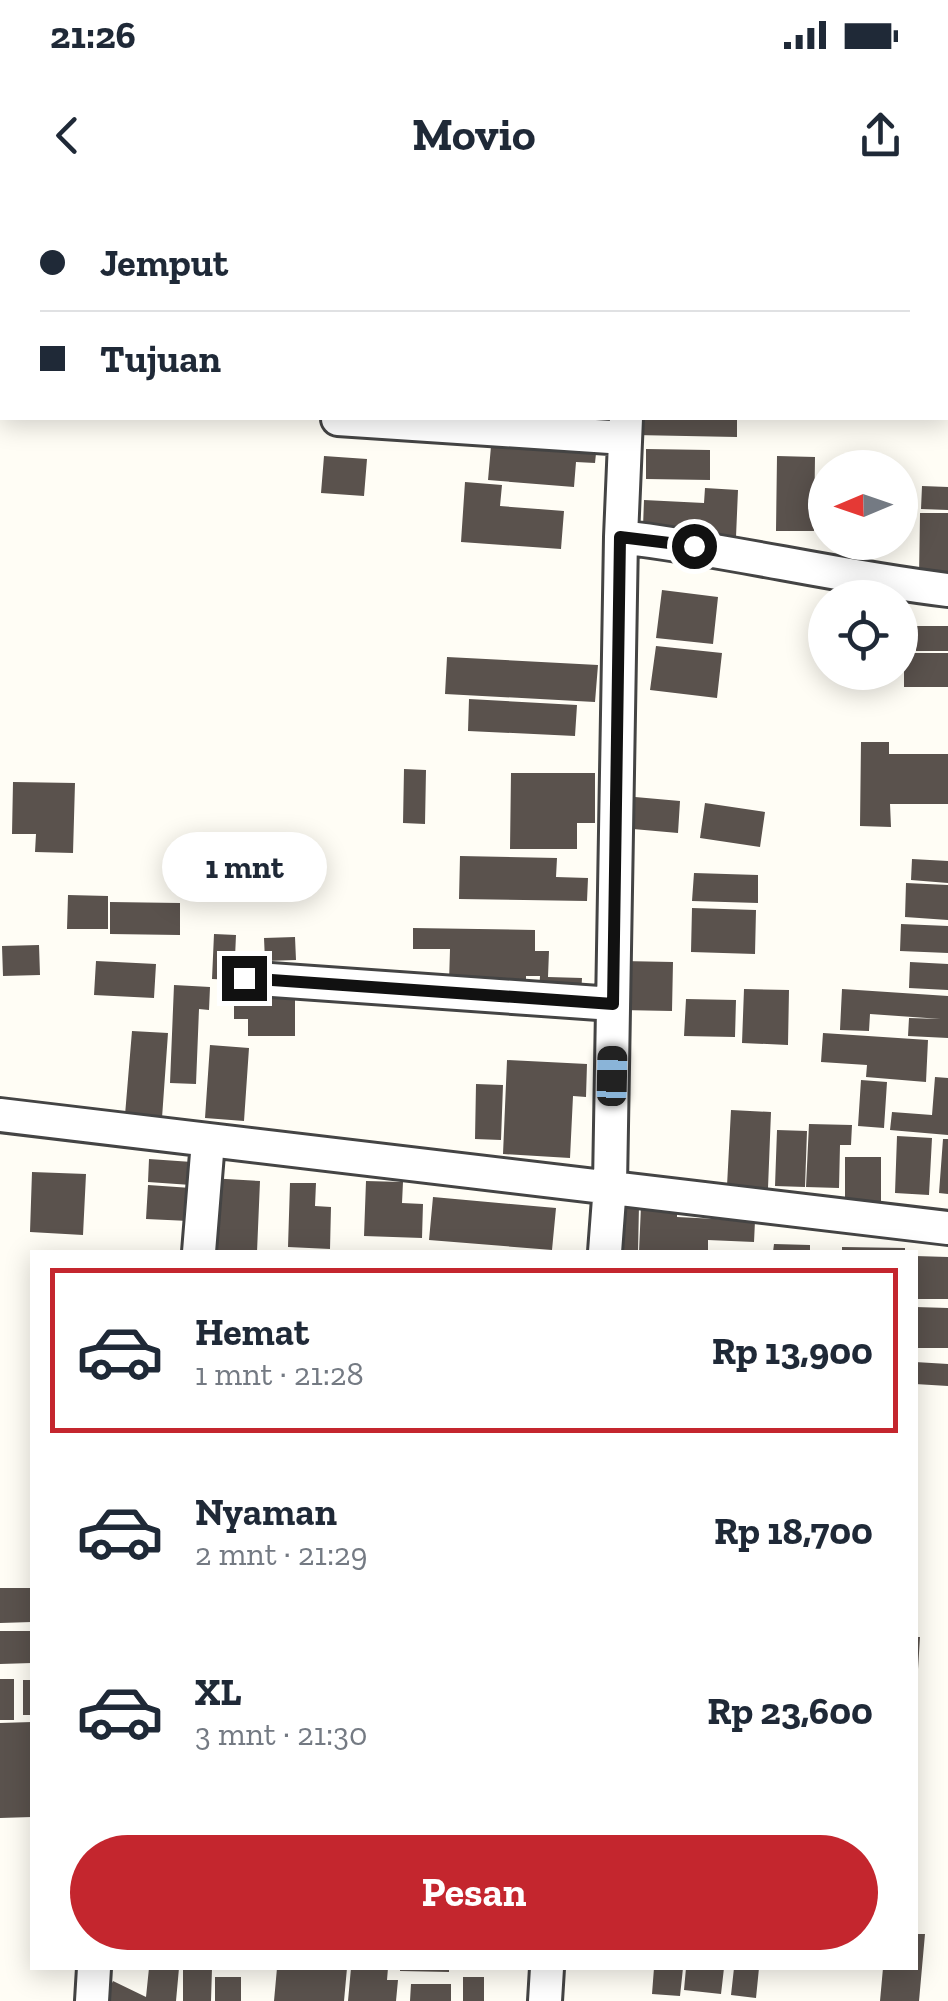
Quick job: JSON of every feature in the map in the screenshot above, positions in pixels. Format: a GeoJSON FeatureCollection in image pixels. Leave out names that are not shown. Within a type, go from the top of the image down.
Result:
{"type":"FeatureCollection","features":[{"type":"Feature","properties":{"kind":"street"},"geometry":{"type":"LineString","coordinates":[[395,420],[625,428],[606,1250]]}},
{"type":"Feature","properties":{"kind":"street"},"geometry":{"type":"LineString","coordinates":[[620,537],[948,590]]}},
{"type":"Feature","properties":{"kind":"street"},"geometry":{"type":"LineString","coordinates":[[244,978],[613,1004]]}},
{"type":"Feature","properties":{"kind":"street"},"geometry":{"type":"LineString","coordinates":[[0,1115],[948,1228]]}},
{"type":"Feature","properties":{"kind":"street"},"geometry":{"type":"LineString","coordinates":[[198,1250],[208,1141]]}},
{"type":"Feature","properties":{"kind":"street"},"geometry":{"type":"LineString","coordinates":[[92,2001],[94,1970]]}},
{"type":"Feature","properties":{"kind":"street"},"geometry":{"type":"LineString","coordinates":[[545,2001],[547,1970]]}},
{"type":"Feature","properties":{"kind":"building"},"geometry":{"type":"Polygon","coordinates":[[[635,420],[737,420],[737,437],[635,435],[635,420]]]}},
{"type":"Feature","properties":{"kind":"building"},"geometry":{"type":"Polygon","coordinates":[[[492,435],[597,444],[595,463],[576,462],[574,487],[488,480],[492,435]]]}},
{"type":"Feature","properties":{"kind":"building"},"geometry":{"type":"Polygon","coordinates":[[[646,449],[710,450],[710,480],[646,479],[646,449]]]}},
{"type":"Feature","properties":{"kind":"building"},"geometry":{"type":"Polygon","coordinates":[[[324,456],[367,459],[364,496],[321,493],[324,456]]]}},
{"type":"Feature","properties":{"kind":"building"},"geometry":{"type":"Polygon","coordinates":[[[777,456],[808,457],[808,531],[776,531],[777,456]]]}},
{"type":"Feature","properties":{"kind":"building"},"geometry":{"type":"Polygon","coordinates":[[[465,482],[502,485],[500,506],[564,511],[561,549],[461,542],[465,482]]]}},
{"type":"Feature","properties":{"kind":"building"},"geometry":{"type":"Polygon","coordinates":[[[922,486],[948,487],[948,510],[921,509],[922,486]]]}},
{"type":"Feature","properties":{"kind":"building"},"geometry":{"type":"Polygon","coordinates":[[[705,488],[738,490],[736,537],[703,535],[703,530],[643,527],[644,500],[704,503],[705,488]]]}},
{"type":"Feature","properties":{"kind":"building"},"geometry":{"type":"Polygon","coordinates":[[[920,513],[948,513],[948,577],[919,577],[920,513]]]}},
{"type":"Feature","properties":{"kind":"building"},"geometry":{"type":"Polygon","coordinates":[[[662,590],[718,597],[713,644],[656,638],[662,590]]]}},
{"type":"Feature","properties":{"kind":"building"},"geometry":{"type":"Polygon","coordinates":[[[918,626],[948,626],[948,651],[918,651],[918,626]]]}},
{"type":"Feature","properties":{"kind":"building"},"geometry":{"type":"Polygon","coordinates":[[[656,646],[722,653],[717,698],[650,690],[656,646]]]}},
{"type":"Feature","properties":{"kind":"building"},"geometry":{"type":"Polygon","coordinates":[[[918,653],[948,653],[948,687],[918,687],[918,653]]]}},
{"type":"Feature","properties":{"kind":"building"},"geometry":{"type":"Polygon","coordinates":[[[447,657],[598,665],[595,702],[445,694],[447,657]]]}},
{"type":"Feature","properties":{"kind":"building"},"geometry":{"type":"Polygon","coordinates":[[[469,699],[577,705],[575,736],[468,731],[469,699]]]}},
{"type":"Feature","properties":{"kind":"building"},"geometry":{"type":"Polygon","coordinates":[[[861,742],[889,742],[889,754],[948,754],[948,804],[890,804],[891,827],[860,826],[861,742]]]}},
{"type":"Feature","properties":{"kind":"building"},"geometry":{"type":"Polygon","coordinates":[[[404,769],[426,770],[425,824],[403,823],[404,769]]]}},
{"type":"Feature","properties":{"kind":"building"},"geometry":{"type":"Polygon","coordinates":[[[511,773],[595,773],[595,823],[577,823],[577,849],[510,849],[511,773]]]}},
{"type":"Feature","properties":{"kind":"building"},"geometry":{"type":"Polygon","coordinates":[[[13,782],[75,783],[73,853],[35,852],[36,834],[12,834],[13,782]]]}},
{"type":"Feature","properties":{"kind":"building"},"geometry":{"type":"Polygon","coordinates":[[[635,797],[680,801],[678,833],[633,829],[635,797]]]}},
{"type":"Feature","properties":{"kind":"building"},"geometry":{"type":"Polygon","coordinates":[[[705,803],[765,812],[760,847],[700,838],[705,803]]]}},
{"type":"Feature","properties":{"kind":"building"},"geometry":{"type":"Polygon","coordinates":[[[460,856],[557,858],[556,877],[588,878],[587,901],[459,899],[460,856]]]}},
{"type":"Feature","properties":{"kind":"building"},"geometry":{"type":"Polygon","coordinates":[[[912,859],[948,861],[948,883],[911,880],[912,859]]]}},
{"type":"Feature","properties":{"kind":"building"},"geometry":{"type":"Polygon","coordinates":[[[694,873],[758,875],[758,903],[692,901],[694,873]]]}},
{"type":"Feature","properties":{"kind":"building"},"geometry":{"type":"Polygon","coordinates":[[[906,883],[948,885],[948,920],[905,917],[906,883]]]}},
{"type":"Feature","properties":{"kind":"building"},"geometry":{"type":"Polygon","coordinates":[[[68,895],[108,896],[108,929],[67,929],[68,895]]]}},
{"type":"Feature","properties":{"kind":"building"},"geometry":{"type":"Polygon","coordinates":[[[110,902],[180,903],[180,935],[110,934],[110,902]]]}},
{"type":"Feature","properties":{"kind":"building"},"geometry":{"type":"Polygon","coordinates":[[[692,908],[756,910],[755,954],[691,952],[692,908]]]}},
{"type":"Feature","properties":{"kind":"building"},"geometry":{"type":"Polygon","coordinates":[[[901,924],[948,926],[948,953],[900,951],[901,924]]]}},
{"type":"Feature","properties":{"kind":"building"},"geometry":{"type":"Polygon","coordinates":[[[413,928],[535,930],[535,951],[549,951],[548,977],[582,978],[581,995],[539,994],[540,976],[526,976],[526,984],[449,983],[450,949],[413,949],[413,928]]]}},
{"type":"Feature","properties":{"kind":"building"},"geometry":{"type":"Polygon","coordinates":[[[214,934],[236,935],[234,980],[212,979],[214,934]]]}},
{"type":"Feature","properties":{"kind":"building"},"geometry":{"type":"Polygon","coordinates":[[[295,937],[296,960],[265,961],[264,938],[295,937]]]}},
{"type":"Feature","properties":{"kind":"building"},"geometry":{"type":"Polygon","coordinates":[[[39,945],[40,975],[3,976],[2,946],[39,945]]]}},
{"type":"Feature","properties":{"kind":"building"},"geometry":{"type":"Polygon","coordinates":[[[96,961],[156,964],[154,998],[94,995],[96,961]]]}},
{"type":"Feature","properties":{"kind":"building"},"geometry":{"type":"Polygon","coordinates":[[[622,961],[673,962],[672,1011],[621,1010],[622,961]]]}},
{"type":"Feature","properties":{"kind":"building"},"geometry":{"type":"Polygon","coordinates":[[[910,962],[948,964],[948,990],[909,988],[910,962]]]}},
{"type":"Feature","properties":{"kind":"building"},"geometry":{"type":"Polygon","coordinates":[[[174,985],[210,987],[209,1010],[199,1009],[196,1084],[170,1083],[174,985]]]}},
{"type":"Feature","properties":{"kind":"building"},"geometry":{"type":"Polygon","coordinates":[[[234,987],[295,987],[295,1036],[248,1036],[248,1019],[234,1019],[234,987]]]}},
{"type":"Feature","properties":{"kind":"building"},"geometry":{"type":"Polygon","coordinates":[[[744,989],[789,990],[788,1045],[742,1043],[744,989]]]}},
{"type":"Feature","properties":{"kind":"building"},"geometry":{"type":"Polygon","coordinates":[[[842,989],[948,996],[948,1038],[908,1036],[909,1018],[941,1019],[870,1014],[869,1031],[840,1030],[842,989]]]}},
{"type":"Feature","properties":{"kind":"building"},"geometry":{"type":"Polygon","coordinates":[[[686,999],[736,1000],[735,1037],[684,1036],[686,999]]]}},
{"type":"Feature","properties":{"kind":"building"},"geometry":{"type":"Polygon","coordinates":[[[132,1031],[168,1033],[162,1118],[125,1115],[132,1031]]]}},
{"type":"Feature","properties":{"kind":"building"},"geometry":{"type":"Polygon","coordinates":[[[823,1033],[928,1040],[926,1082],[866,1077],[867,1065],[821,1062],[823,1033]]]}},
{"type":"Feature","properties":{"kind":"building"},"geometry":{"type":"Polygon","coordinates":[[[210,1045],[249,1048],[244,1121],[205,1118],[210,1045]]]}},
{"type":"Feature","properties":{"kind":"building"},"geometry":{"type":"Polygon","coordinates":[[[507,1060],[587,1064],[586,1097],[573,1096],[570,1158],[503,1154],[507,1060]]]}},
{"type":"Feature","properties":{"kind":"building"},"geometry":{"type":"Polygon","coordinates":[[[935,1077],[948,1078],[948,1135],[890,1130],[892,1112],[932,1115],[935,1077]]]}},
{"type":"Feature","properties":{"kind":"building"},"geometry":{"type":"Polygon","coordinates":[[[861,1080],[887,1082],[884,1128],[858,1126],[861,1080]]]}},
{"type":"Feature","properties":{"kind":"building"},"geometry":{"type":"Polygon","coordinates":[[[476,1084],[503,1085],[501,1140],[475,1139],[476,1084]]]}},
{"type":"Feature","properties":{"kind":"building"},"geometry":{"type":"Polygon","coordinates":[[[731,1110],[771,1112],[768,1188],[727,1186],[731,1110]]]}},
{"type":"Feature","properties":{"kind":"building"},"geometry":{"type":"Polygon","coordinates":[[[809,1124],[852,1125],[851,1145],[840,1145],[839,1188],[806,1187],[809,1124]]]}},
{"type":"Feature","properties":{"kind":"building"},"geometry":{"type":"Polygon","coordinates":[[[777,1130],[807,1131],[805,1187],[775,1186],[777,1130]]]}},
{"type":"Feature","properties":{"kind":"building"},"geometry":{"type":"Polygon","coordinates":[[[897,1136],[932,1138],[929,1195],[895,1193],[897,1136]]]}},
{"type":"Feature","properties":{"kind":"building"},"geometry":{"type":"Polygon","coordinates":[[[943,1139],[948,1139],[948,1194],[939,1193],[943,1139]]]}},
{"type":"Feature","properties":{"kind":"building"},"geometry":{"type":"Polygon","coordinates":[[[845,1157],[881,1157],[881,1203],[845,1202],[845,1157]]]}},
{"type":"Feature","properties":{"kind":"building"},"geometry":{"type":"Polygon","coordinates":[[[149,1159],[192,1162],[191,1185],[148,1182],[149,1159]]]}},
{"type":"Feature","properties":{"kind":"building"},"geometry":{"type":"Polygon","coordinates":[[[32,1172],[86,1174],[83,1235],[30,1232],[32,1172]]]}},
{"type":"Feature","properties":{"kind":"building"},"geometry":{"type":"Polygon","coordinates":[[[209,1178],[260,1181],[257,1250],[206,1250],[209,1178]]]}},
{"type":"Feature","properties":{"kind":"building"},"geometry":{"type":"Polygon","coordinates":[[[366,1181],[403,1182],[402,1203],[423,1204],[422,1238],[364,1236],[366,1181]]]}},
{"type":"Feature","properties":{"kind":"building"},"geometry":{"type":"Polygon","coordinates":[[[290,1183],[316,1183],[315,1206],[331,1207],[330,1249],[288,1247],[290,1183]]]}},
{"type":"Feature","properties":{"kind":"building"},"geometry":{"type":"Polygon","coordinates":[[[148,1185],[191,1188],[189,1221],[146,1219],[148,1185]]]}},
{"type":"Feature","properties":{"kind":"building"},"geometry":{"type":"Polygon","coordinates":[[[433,1197],[556,1208],[552,1250],[429,1240],[433,1197]]]}},
{"type":"Feature","properties":{"kind":"building"},"geometry":{"type":"Polygon","coordinates":[[[620,1205],[639,1205],[638,1250],[618,1250],[620,1205]]]}},
{"type":"Feature","properties":{"kind":"building"},"geometry":{"type":"Polygon","coordinates":[[[641,1206],[677,1207],[677,1217],[755,1221],[754,1242],[708,1240],[708,1250],[639,1250],[641,1206]]]}},
{"type":"Feature","properties":{"kind":"building"},"geometry":{"type":"Polygon","coordinates":[[[774,1244],[810,1245],[810,1250],[773,1250],[774,1244]]]}},
{"type":"Feature","properties":{"kind":"building"},"geometry":{"type":"Polygon","coordinates":[[[842,1247],[905,1248],[905,1250],[842,1247]]]}},
{"type":"Feature","properties":{"kind":"building"},"geometry":{"type":"Polygon","coordinates":[[[918,1256],[948,1257],[948,1299],[918,1299],[918,1256]]]}},
{"type":"Feature","properties":{"kind":"building"},"geometry":{"type":"Polygon","coordinates":[[[918,1307],[948,1308],[948,1348],[918,1348],[918,1307]]]}},
{"type":"Feature","properties":{"kind":"building"},"geometry":{"type":"Polygon","coordinates":[[[918,1362],[948,1364],[948,1386],[918,1384],[918,1362]]]}},
{"type":"Feature","properties":{"kind":"building"},"geometry":{"type":"Polygon","coordinates":[[[0,1588],[30,1588],[30,1622],[0,1623],[0,1588]]]}},
{"type":"Feature","properties":{"kind":"building"},"geometry":{"type":"Polygon","coordinates":[[[0,1631],[30,1631],[30,1663],[0,1664],[0,1631]]]}},
{"type":"Feature","properties":{"kind":"building"},"geometry":{"type":"Polygon","coordinates":[[[0,1679],[14,1679],[14,1720],[0,1720],[0,1679]]]}},
{"type":"Feature","properties":{"kind":"building"},"geometry":{"type":"Polygon","coordinates":[[[23,1680],[30,1680],[30,1715],[23,1715],[23,1680]]]}},
{"type":"Feature","properties":{"kind":"building"},"geometry":{"type":"Polygon","coordinates":[[[30,1722],[30,1817],[0,1818],[0,1723],[30,1722]]]}},
{"type":"Feature","properties":{"kind":"building"},"geometry":{"type":"Polygon","coordinates":[[[918,1934],[925,1934],[919,2001],[880,2001],[883,1970],[918,1970],[918,1934]]]}},
{"type":"Feature","properties":{"kind":"building"},"geometry":{"type":"Polygon","coordinates":[[[149,1970],[179,1970],[176,2001],[103,2001],[113,1981],[146,1997],[149,1970]]]}},
{"type":"Feature","properties":{"kind":"building"},"geometry":{"type":"Polygon","coordinates":[[[183,1970],[212,1970],[211,2001],[183,2001],[183,1970]]]}},
{"type":"Feature","properties":{"kind":"building"},"geometry":{"type":"Polygon","coordinates":[[[277,1970],[347,1970],[344,2001],[274,2001],[277,1970]]]}},
{"type":"Feature","properties":{"kind":"building"},"geometry":{"type":"Polygon","coordinates":[[[351,1970],[388,1970],[387,1980],[398,1980],[396,2001],[348,2001],[351,1970]]]}},
{"type":"Feature","properties":{"kind":"building"},"geometry":{"type":"Polygon","coordinates":[[[449,1970],[449,1972],[400,1971],[449,1970]]]}},
{"type":"Feature","properties":{"kind":"building"},"geometry":{"type":"Polygon","coordinates":[[[654,1970],[683,1970],[680,1996],[652,1994],[654,1970]]]}},
{"type":"Feature","properties":{"kind":"building"},"geometry":{"type":"Polygon","coordinates":[[[686,1970],[724,1970],[721,1994],[684,1990],[686,1970]]]}},
{"type":"Feature","properties":{"kind":"building"},"geometry":{"type":"Polygon","coordinates":[[[734,1970],[759,1970],[756,1998],[731,1995],[734,1970]]]}},
{"type":"Feature","properties":{"kind":"building"},"geometry":{"type":"Polygon","coordinates":[[[215,1977],[241,1977],[241,2001],[215,2001],[215,1977]]]}},
{"type":"Feature","properties":{"kind":"building"},"geometry":{"type":"Polygon","coordinates":[[[463,1977],[484,1977],[484,2001],[463,2001],[463,1977]]]}},
{"type":"Feature","properties":{"kind":"building"},"geometry":{"type":"Polygon","coordinates":[[[411,1984],[451,1984],[451,2001],[410,2001],[411,1984]]]}},
{"type":"Feature","properties":{"kind":"route"},"geometry":{"type":"LineString","coordinates":[[244,978],[613,1004],[620,537],[694,546]]}}]}
